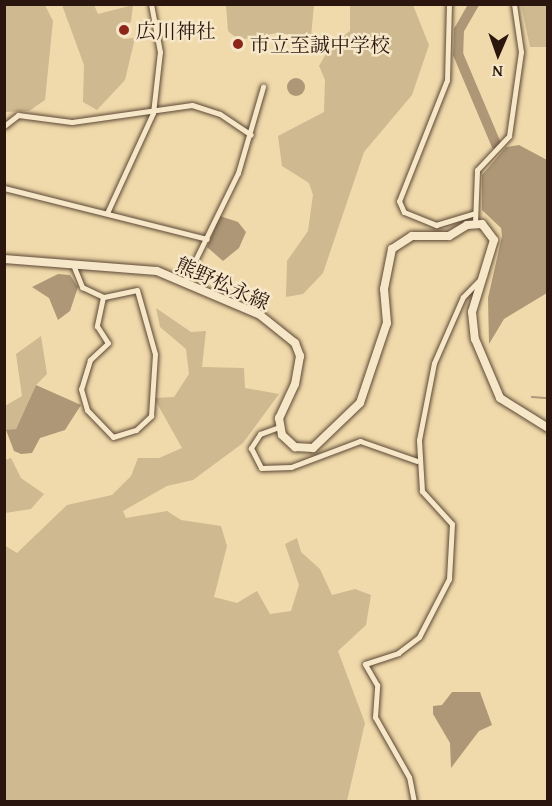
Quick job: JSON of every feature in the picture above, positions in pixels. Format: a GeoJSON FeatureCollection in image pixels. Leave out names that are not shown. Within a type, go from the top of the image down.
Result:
{"type":"FeatureCollection","features":[{"type":"Feature","properties":{"kind":"main road"},"geometry":{"type":"LineString","coordinates":[[279,427],[288,442],[304,449],[321,445],[360,403],[387,323],[384,289],[392,249],[401,239],[449,236],[474,219],[487,228],[494,240],[472,326],[484,365],[506,405],[548,428]]}},
{"type":"Feature","properties":{"kind":"main road","name":"熊野松永線"},"geometry":{"type":"LineString","coordinates":[[4,259],[74,267],[135,268],[185,281],[260,315],[295,344],[300,369],[279,427]]}},
{"type":"Feature","properties":{"kind":"street"},"geometry":{"type":"LineString","coordinates":[[107,213],[153,113],[160,52],[151,4]]}},
{"type":"Feature","properties":{"kind":"street"},"geometry":{"type":"LineString","coordinates":[[449,4],[447,80],[399,201],[404,212],[436,225],[474,219],[477,170],[509,136],[521,52],[514,4]]}},
{"type":"Feature","properties":{"kind":"street"},"geometry":{"type":"LineString","coordinates":[[185,281],[207,239],[251,135],[263,87]]}},
{"type":"Feature","properties":{"kind":"street"},"geometry":{"type":"LineString","coordinates":[[4,126],[18,115],[72,122],[153,113],[192,105],[210,109],[251,135]]}},
{"type":"Feature","properties":{"kind":"street"},"geometry":{"type":"LineString","coordinates":[[4,188],[207,239]]}},
{"type":"Feature","properties":{"kind":"street"},"geometry":{"type":"LineString","coordinates":[[74,267],[82,286],[103,297],[137,290],[155,354],[151,417],[136,430],[113,437],[87,410],[81,389],[90,360],[108,343],[97,326],[103,297]]}},
{"type":"Feature","properties":{"kind":"street"},"geometry":{"type":"LineString","coordinates":[[414,801],[409,777],[375,717],[377,685],[365,664],[398,653],[419,637],[449,579],[452,524],[422,491],[425,475],[417,461],[431,372],[458,307],[484,275]]}},
{"type":"Feature","properties":{"kind":"street"},"geometry":{"type":"LineString","coordinates":[[279,427],[260,434],[250,448],[255,463],[277,469],[360,441],[417,461]]}},
{"type":"Feature","properties":{"kind":"street"},"geometry":{"type":"LineString","coordinates":[[304,449],[307,459]]}},
{"type":"Feature","properties":{"kind":"shaded area"},"geometry":{"type":"Polygon","coordinates":[[[4,5],[45,5],[53,21],[45,100],[29,111],[5,112],[4,5]]]}},
{"type":"Feature","properties":{"kind":"shaded area"},"geometry":{"type":"Polygon","coordinates":[[[62,5],[94,5],[98,14],[133,5],[131,22],[116,27],[123,39],[135,38],[125,80],[97,110],[83,102],[84,65],[62,5]]]}},
{"type":"Feature","properties":{"kind":"shaded area"},"geometry":{"type":"Polygon","coordinates":[[[226,5],[314,5],[311,37],[277,33],[239,40],[228,31],[226,5]]]}},
{"type":"Feature","properties":{"kind":"shaded area"},"geometry":{"type":"Polygon","coordinates":[[[350,5],[413,5],[429,45],[412,95],[364,152],[323,273],[303,294],[286,297],[287,261],[308,231],[313,195],[309,183],[282,166],[278,136],[324,112],[325,80],[319,66],[331,45],[350,31],[350,5]]]}},
{"type":"Feature","properties":{"kind":"shaded area"},"geometry":{"type":"Polygon","coordinates":[[[521,5],[547,5],[547,47],[530,47],[521,5]]]}},
{"type":"Feature","properties":{"kind":"shaded area"},"geometry":{"type":"Polygon","coordinates":[[[296,78],[302,81],[305,87],[302,93],[296,96],[290,93],[287,87],[290,81],[296,78]]]}},
{"type":"Feature","properties":{"kind":"shaded area"},"geometry":{"type":"Polygon","coordinates":[[[519,145],[547,160],[547,293],[504,319],[489,344],[488,298],[502,236],[501,228],[482,210],[482,175],[506,147],[519,145]]]}},
{"type":"Feature","properties":{"kind":"shaded area"},"geometry":{"type":"Polygon","coordinates":[[[220,216],[238,222],[246,232],[239,248],[223,261],[207,247],[220,216]]]}},
{"type":"Feature","properties":{"kind":"shaded area"},"geometry":{"type":"Polygon","coordinates":[[[58,274],[70,275],[78,287],[70,311],[58,320],[49,298],[32,287],[58,274]]]}},
{"type":"Feature","properties":{"kind":"shaded area"},"geometry":{"type":"Polygon","coordinates":[[[156,308],[191,332],[206,331],[202,367],[244,368],[245,388],[279,394],[243,443],[193,480],[167,486],[123,511],[126,518],[167,511],[181,520],[221,526],[227,546],[214,597],[237,603],[257,591],[270,614],[291,611],[299,585],[285,544],[297,538],[301,552],[320,569],[332,595],[355,589],[371,595],[366,625],[338,651],[365,723],[347,801],[5,801],[4,545],[17,553],[67,505],[112,495],[131,476],[138,458],[159,458],[182,448],[154,398],[174,397],[189,374],[186,349],[160,327],[156,308]]]}},
{"type":"Feature","properties":{"kind":"shaded area"},"geometry":{"type":"Polygon","coordinates":[[[41,336],[47,374],[36,385],[16,429],[5,431],[5,406],[22,396],[16,354],[41,336]]]}},
{"type":"Feature","properties":{"kind":"shaded area"},"geometry":{"type":"Polygon","coordinates":[[[36,385],[81,405],[65,430],[40,438],[32,453],[21,454],[14,451],[6,430],[16,429],[36,385]]]}},
{"type":"Feature","properties":{"kind":"shaded area"},"geometry":{"type":"Polygon","coordinates":[[[11,458],[21,478],[44,494],[31,509],[5,513],[5,460],[11,458]]]}},
{"type":"Feature","properties":{"kind":"shaded area"},"geometry":{"type":"Polygon","coordinates":[[[452,692],[480,692],[492,725],[479,731],[451,768],[450,743],[433,714],[433,706],[442,705],[452,692]]]}},
{"type":"Feature","properties":{"kind":"waterway"},"geometry":{"type":"LineString","coordinates":[[474,4],[459,30],[458,54],[496,144]]}},
{"type":"Feature","properties":{"kind":"waterway"},"geometry":{"type":"LineString","coordinates":[[532,397],[548,398]]}},
{"type":"Feature","properties":{"kind":"place","name":"広川神社"},"geometry":{"type":"Point","coordinates":[124,30]}},
{"type":"Feature","properties":{"kind":"place","name":"市立至誠中学校"},"geometry":{"type":"Point","coordinates":[238,44]}}]}
